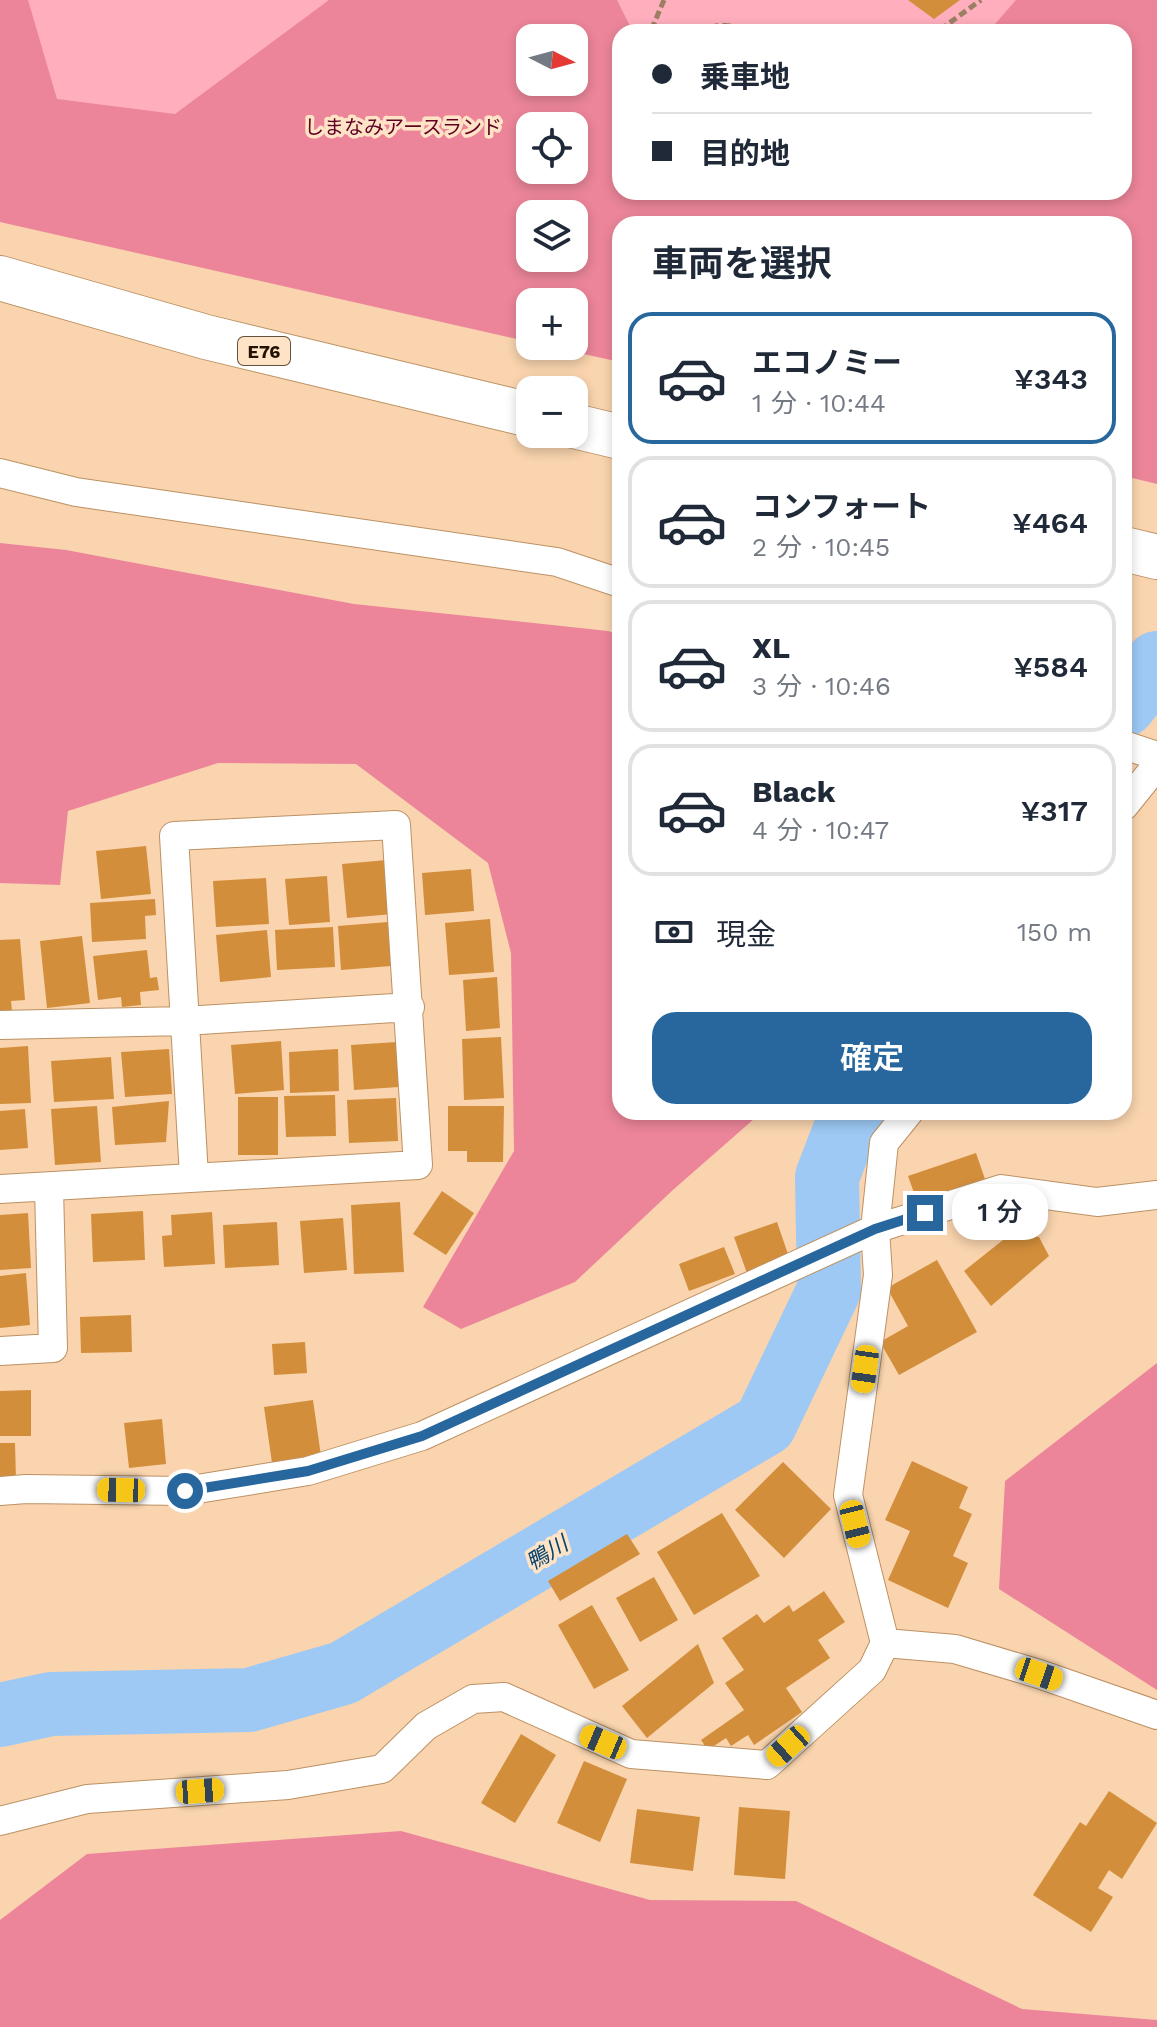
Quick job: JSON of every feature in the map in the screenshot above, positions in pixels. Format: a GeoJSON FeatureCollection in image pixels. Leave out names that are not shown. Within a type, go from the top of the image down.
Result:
{"type":"FeatureCollection","features":[{"type":"Feature","properties":{"kind":"highway","name":"E76"},"geometry":{"type":"LineString","coordinates":[[0,278],[206,337],[516,412]]}},
{"type":"Feature","properties":{"kind":"highway"},"geometry":{"type":"LineString","coordinates":[[588,429],[612,435]]}},
{"type":"Feature","properties":{"kind":"highway"},"geometry":{"type":"LineString","coordinates":[[1132,551],[1157,557]]}},
{"type":"Feature","properties":{"kind":"street"},"geometry":{"type":"LineString","coordinates":[[0,473],[76,492],[557,562],[612,580]]}},
{"type":"Feature","properties":{"kind":"street"},"geometry":{"type":"LineString","coordinates":[[1132,748],[1157,756]]}},
{"type":"Feature","properties":{"kind":"street"},"geometry":{"type":"LineString","coordinates":[[1132,796],[1157,765]]}},
{"type":"Feature","properties":{"kind":"street"},"geometry":{"type":"LineString","coordinates":[[0,1189],[418,1165],[396,825],[174,836],[194,1176]]}},
{"type":"Feature","properties":{"kind":"street"},"geometry":{"type":"LineString","coordinates":[[0,1025],[184,1021],[410,1007]]}},
{"type":"Feature","properties":{"kind":"street"},"geometry":{"type":"LineString","coordinates":[[0,1821],[87,1799],[288,1785],[382,1769],[426,1726],[473,1699],[504,1697],[631,1754],[767,1765],[872,1670],[885,1643],[848,1495],[878,1275],[875,1229],[884,1143],[903,1120]]}},
{"type":"Feature","properties":{"kind":"street"},"geometry":{"type":"LineString","coordinates":[[0,1351],[53,1348],[49,1188]]}},
{"type":"Feature","properties":{"kind":"street"},"geometry":{"type":"LineString","coordinates":[[0,1491],[185,1491],[322,1466],[422,1436],[875,1229],[1001,1189],[1097,1202],[1157,1195]]}},
{"type":"Feature","properties":{"kind":"street"},"geometry":{"type":"LineString","coordinates":[[885,1643],[955,1649],[1157,1715]]}},
{"type":"Feature","properties":{"kind":"path"},"geometry":{"type":"LineString","coordinates":[[654,24],[664,0]]}},
{"type":"Feature","properties":{"kind":"path"},"geometry":{"type":"LineString","coordinates":[[948,24],[981,0]]}},
{"type":"Feature","properties":{"kind":"green space","name":"しまなみアースランド"},"geometry":{"type":"Polygon","coordinates":[[[0,0],[1157,0],[1132,170],[1132,24],[612,24],[612,200],[1128,200],[1125,216],[612,216],[612,238],[582,288],[524,288],[0,140],[0,0]]]}},
{"type":"Feature","properties":{"kind":"green space","name":"しまなみアースランド"},"geometry":{"type":"Polygon","coordinates":[[[0,0],[28,0],[57,99],[175,114],[329,0],[617,0],[629,24],[612,24],[612,200],[1132,200],[1132,24],[995,24],[1016,0],[1157,0],[1157,484],[1132,478],[1132,216],[612,216],[612,360],[588,355],[588,288],[516,288],[516,339],[0,222],[0,0]]]}},
{"type":"Feature","properties":{"kind":"green space"},"geometry":{"type":"Polygon","coordinates":[[[0,543],[66,550],[354,604],[608,631],[612,632],[612,1120],[753,1120],[575,1282],[461,1329],[423,1307],[514,1151],[511,953],[488,863],[356,764],[218,763],[68,811],[60,885],[0,883],[0,543]]]}},
{"type":"Feature","properties":{"kind":"green space"},"geometry":{"type":"Polygon","coordinates":[[[1157,1363],[1157,1690],[999,1589],[1005,1481],[1157,1363]]]}},
{"type":"Feature","properties":{"kind":"green space"},"geometry":{"type":"Polygon","coordinates":[[[401,1831],[650,1900],[796,1901],[1022,2009],[1157,2020],[1157,2027],[0,2027],[0,1920],[87,1854],[401,1831]]]}},
{"type":"Feature","properties":{"kind":"building"},"geometry":{"type":"Polygon","coordinates":[[[908,0],[960,0],[934,19],[908,0]]]}},
{"type":"Feature","properties":{"kind":"building"},"geometry":{"type":"Polygon","coordinates":[[[146,846],[151,894],[101,899],[96,851],[146,846]]]}},
{"type":"Feature","properties":{"kind":"building"},"geometry":{"type":"Polygon","coordinates":[[[387,860],[393,914],[347,918],[342,864],[387,860]]]}},
{"type":"Feature","properties":{"kind":"building"},"geometry":{"type":"Polygon","coordinates":[[[471,869],[474,911],[425,915],[422,873],[471,869]]]}},
{"type":"Feature","properties":{"kind":"building"},"geometry":{"type":"Polygon","coordinates":[[[327,876],[330,922],[289,925],[285,879],[327,876]]]}},
{"type":"Feature","properties":{"kind":"building"},"geometry":{"type":"Polygon","coordinates":[[[266,878],[269,924],[216,927],[213,881],[266,878]]]}},
{"type":"Feature","properties":{"kind":"building"},"geometry":{"type":"Polygon","coordinates":[[[155,899],[156,915],[145,916],[146,939],[92,942],[90,903],[155,899]]]}},
{"type":"Feature","properties":{"kind":"building"},"geometry":{"type":"Polygon","coordinates":[[[490,919],[494,972],[449,975],[445,923],[490,919]]]}},
{"type":"Feature","properties":{"kind":"building"},"geometry":{"type":"Polygon","coordinates":[[[388,922],[391,966],[341,970],[338,926],[388,922]]]}},
{"type":"Feature","properties":{"kind":"building"},"geometry":{"type":"Polygon","coordinates":[[[333,927],[335,967],[277,970],[275,930],[333,927]]]}},
{"type":"Feature","properties":{"kind":"building"},"geometry":{"type":"Polygon","coordinates":[[[267,930],[271,977],[220,982],[216,935],[267,930]]]}},
{"type":"Feature","properties":{"kind":"building"},"geometry":{"type":"Polygon","coordinates":[[[82,936],[90,1003],[47,1008],[40,941],[82,936]]]}},
{"type":"Feature","properties":{"kind":"building"},"geometry":{"type":"Polygon","coordinates":[[[20,939],[25,1000],[11,1001],[12,1011],[0,1012],[0,940],[20,939]]]}},
{"type":"Feature","properties":{"kind":"building"},"geometry":{"type":"Polygon","coordinates":[[[147,950],[150,978],[157,977],[159,990],[140,992],[141,1005],[122,1007],[121,997],[98,1000],[93,956],[147,950]]]}},
{"type":"Feature","properties":{"kind":"building"},"geometry":{"type":"Polygon","coordinates":[[[497,977],[500,1028],[466,1031],[463,980],[497,977]]]}},
{"type":"Feature","properties":{"kind":"building"},"geometry":{"type":"Polygon","coordinates":[[[501,1037],[504,1098],[464,1100],[462,1039],[501,1037]]]}},
{"type":"Feature","properties":{"kind":"building"},"geometry":{"type":"Polygon","coordinates":[[[281,1041],[284,1090],[235,1094],[231,1045],[281,1041]]]}},
{"type":"Feature","properties":{"kind":"building"},"geometry":{"type":"Polygon","coordinates":[[[397,1042],[399,1087],[354,1090],[351,1045],[397,1042]]]}},
{"type":"Feature","properties":{"kind":"building"},"geometry":{"type":"Polygon","coordinates":[[[28,1046],[31,1103],[0,1104],[0,1048],[28,1046]]]}},
{"type":"Feature","properties":{"kind":"building"},"geometry":{"type":"Polygon","coordinates":[[[169,1049],[172,1094],[125,1097],[121,1052],[169,1049]]]}},
{"type":"Feature","properties":{"kind":"building"},"geometry":{"type":"Polygon","coordinates":[[[338,1049],[339,1091],[290,1093],[289,1052],[338,1049]]]}},
{"type":"Feature","properties":{"kind":"building"},"geometry":{"type":"Polygon","coordinates":[[[111,1057],[114,1099],[54,1102],[51,1061],[111,1057]]]}},
{"type":"Feature","properties":{"kind":"building"},"geometry":{"type":"Polygon","coordinates":[[[335,1095],[336,1136],[286,1137],[284,1096],[335,1095]]]}},
{"type":"Feature","properties":{"kind":"building"},"geometry":{"type":"Polygon","coordinates":[[[238,1097],[278,1097],[278,1155],[238,1155],[238,1097]]]}},
{"type":"Feature","properties":{"kind":"building"},"geometry":{"type":"Polygon","coordinates":[[[396,1098],[398,1141],[349,1143],[347,1100],[396,1098]]]}},
{"type":"Feature","properties":{"kind":"building"},"geometry":{"type":"Polygon","coordinates":[[[169,1101],[166,1142],[115,1145],[112,1107],[169,1101]]]}},
{"type":"Feature","properties":{"kind":"building"},"geometry":{"type":"Polygon","coordinates":[[[97,1106],[101,1162],[55,1165],[51,1109],[97,1106]]]}},
{"type":"Feature","properties":{"kind":"building"},"geometry":{"type":"Polygon","coordinates":[[[448,1106],[504,1106],[503,1162],[467,1162],[467,1151],[448,1151],[448,1106]]]}},
{"type":"Feature","properties":{"kind":"building"},"geometry":{"type":"Polygon","coordinates":[[[25,1109],[28,1148],[0,1150],[0,1111],[25,1109]]]}},
{"type":"Feature","properties":{"kind":"building"},"geometry":{"type":"Polygon","coordinates":[[[976,1153],[987,1185],[919,1207],[908,1176],[976,1153]]]}},
{"type":"Feature","properties":{"kind":"building"},"geometry":{"type":"Polygon","coordinates":[[[442,1191],[474,1213],[446,1255],[413,1234],[442,1191]]]}},
{"type":"Feature","properties":{"kind":"building"},"geometry":{"type":"Polygon","coordinates":[[[400,1202],[404,1272],[354,1274],[351,1205],[400,1202]]]}},
{"type":"Feature","properties":{"kind":"building"},"geometry":{"type":"Polygon","coordinates":[[[143,1211],[145,1260],[93,1262],[91,1214],[143,1211]]]}},
{"type":"Feature","properties":{"kind":"building"},"geometry":{"type":"Polygon","coordinates":[[[212,1212],[215,1264],[164,1267],[162,1236],[172,1235],[171,1215],[212,1212]]]}},
{"type":"Feature","properties":{"kind":"building"},"geometry":{"type":"Polygon","coordinates":[[[28,1213],[31,1268],[0,1270],[0,1215],[28,1213]]]}},
{"type":"Feature","properties":{"kind":"building"},"geometry":{"type":"Polygon","coordinates":[[[343,1218],[347,1270],[304,1273],[300,1221],[343,1218]]]}},
{"type":"Feature","properties":{"kind":"building"},"geometry":{"type":"Polygon","coordinates":[[[277,1222],[279,1265],[225,1268],[223,1225],[277,1222]]]}},
{"type":"Feature","properties":{"kind":"building"},"geometry":{"type":"Polygon","coordinates":[[[777,1222],[790,1260],[748,1276],[734,1237],[777,1222]]]}},
{"type":"Feature","properties":{"kind":"building"},"geometry":{"type":"Polygon","coordinates":[[[1013,1232],[1039,1237],[1049,1256],[991,1306],[964,1271],[1013,1232]]]}},
{"type":"Feature","properties":{"kind":"building"},"geometry":{"type":"Polygon","coordinates":[[[724,1247],[735,1274],[689,1291],[679,1264],[724,1247]]]}},
{"type":"Feature","properties":{"kind":"building"},"geometry":{"type":"Polygon","coordinates":[[[937,1260],[977,1332],[899,1375],[880,1342],[908,1326],[887,1288],[937,1260]]]}},
{"type":"Feature","properties":{"kind":"building"},"geometry":{"type":"Polygon","coordinates":[[[26,1273],[30,1325],[0,1328],[0,1276],[26,1273]]]}},
{"type":"Feature","properties":{"kind":"building"},"geometry":{"type":"Polygon","coordinates":[[[131,1315],[132,1352],[81,1353],[80,1317],[131,1315]]]}},
{"type":"Feature","properties":{"kind":"building"},"geometry":{"type":"Polygon","coordinates":[[[305,1342],[307,1373],[274,1375],[272,1344],[305,1342]]]}},
{"type":"Feature","properties":{"kind":"building"},"geometry":{"type":"Polygon","coordinates":[[[31,1390],[31,1436],[0,1436],[0,1391],[31,1390]]]}},
{"type":"Feature","properties":{"kind":"building"},"geometry":{"type":"Polygon","coordinates":[[[313,1400],[322,1463],[273,1470],[264,1407],[313,1400]]]}},
{"type":"Feature","properties":{"kind":"building"},"geometry":{"type":"Polygon","coordinates":[[[162,1419],[166,1464],[129,1468],[124,1423],[162,1419]]]}},
{"type":"Feature","properties":{"kind":"building"},"geometry":{"type":"Polygon","coordinates":[[[0,1443],[15,1443],[16,1480],[0,1480],[0,1443]]]}},
{"type":"Feature","properties":{"kind":"building"},"geometry":{"type":"Polygon","coordinates":[[[912,1461],[968,1487],[959,1508],[972,1514],[953,1556],[968,1563],[948,1608],[888,1580],[910,1531],[885,1520],[912,1461]]]}},
{"type":"Feature","properties":{"kind":"building"},"geometry":{"type":"Polygon","coordinates":[[[783,1462],[831,1509],[784,1558],[735,1510],[783,1462]]]}},
{"type":"Feature","properties":{"kind":"building"},"geometry":{"type":"Polygon","coordinates":[[[722,1513],[760,1576],[694,1615],[657,1552],[722,1513]]]}},
{"type":"Feature","properties":{"kind":"building"},"geometry":{"type":"Polygon","coordinates":[[[627,1534],[640,1554],[560,1601],[548,1581],[627,1534]]]}},
{"type":"Feature","properties":{"kind":"building"},"geometry":{"type":"Polygon","coordinates":[[[654,1577],[678,1620],[640,1642],[616,1598],[654,1577]]]}},
{"type":"Feature","properties":{"kind":"building"},"geometry":{"type":"Polygon","coordinates":[[[824,1591],[845,1622],[818,1640],[830,1658],[786,1688],[802,1712],[754,1745],[748,1735],[731,1746],[726,1738],[708,1750],[701,1740],[744,1710],[725,1683],[744,1670],[722,1638],[757,1614],[764,1623],[789,1605],[793,1612],[824,1591]]]}},
{"type":"Feature","properties":{"kind":"building"},"geometry":{"type":"Polygon","coordinates":[[[592,1605],[629,1670],[594,1689],[558,1625],[592,1605]]]}},
{"type":"Feature","properties":{"kind":"building"},"geometry":{"type":"Polygon","coordinates":[[[698,1644],[714,1683],[647,1738],[622,1706],[698,1644]]]}},
{"type":"Feature","properties":{"kind":"building"},"geometry":{"type":"Polygon","coordinates":[[[521,1734],[556,1755],[515,1823],[481,1803],[521,1734]]]}},
{"type":"Feature","properties":{"kind":"building"},"geometry":{"type":"Polygon","coordinates":[[[584,1761],[627,1779],[600,1842],[557,1823],[584,1761]]]}},
{"type":"Feature","properties":{"kind":"building"},"geometry":{"type":"Polygon","coordinates":[[[1109,1791],[1157,1823],[1122,1879],[1109,1870],[1098,1888],[1113,1897],[1091,1932],[1033,1895],[1080,1822],[1086,1826],[1109,1791]]]}},
{"type":"Feature","properties":{"kind":"building"},"geometry":{"type":"Polygon","coordinates":[[[739,1807],[790,1811],[785,1879],[734,1875],[739,1807]]]}},
{"type":"Feature","properties":{"kind":"building"},"geometry":{"type":"Polygon","coordinates":[[[637,1809],[700,1817],[693,1871],[630,1863],[637,1809]]]}},
{"type":"Feature","properties":{"kind":"waterway","name":"鴨川"},"geometry":{"type":"LineString","coordinates":[[1132,695],[1157,663]]}},
{"type":"Feature","properties":{"kind":"waterway","name":"鴨川"},"geometry":{"type":"LineString","coordinates":[[0,1715],[51,1704],[249,1700],[343,1673],[765,1424],[829,1290],[827,1177],[849,1120]]}},
{"type":"Feature","properties":{"kind":"route"},"geometry":{"type":"LineString","coordinates":[[185,1491],[308,1471],[422,1436],[875,1229],[925,1213]]}}]}
